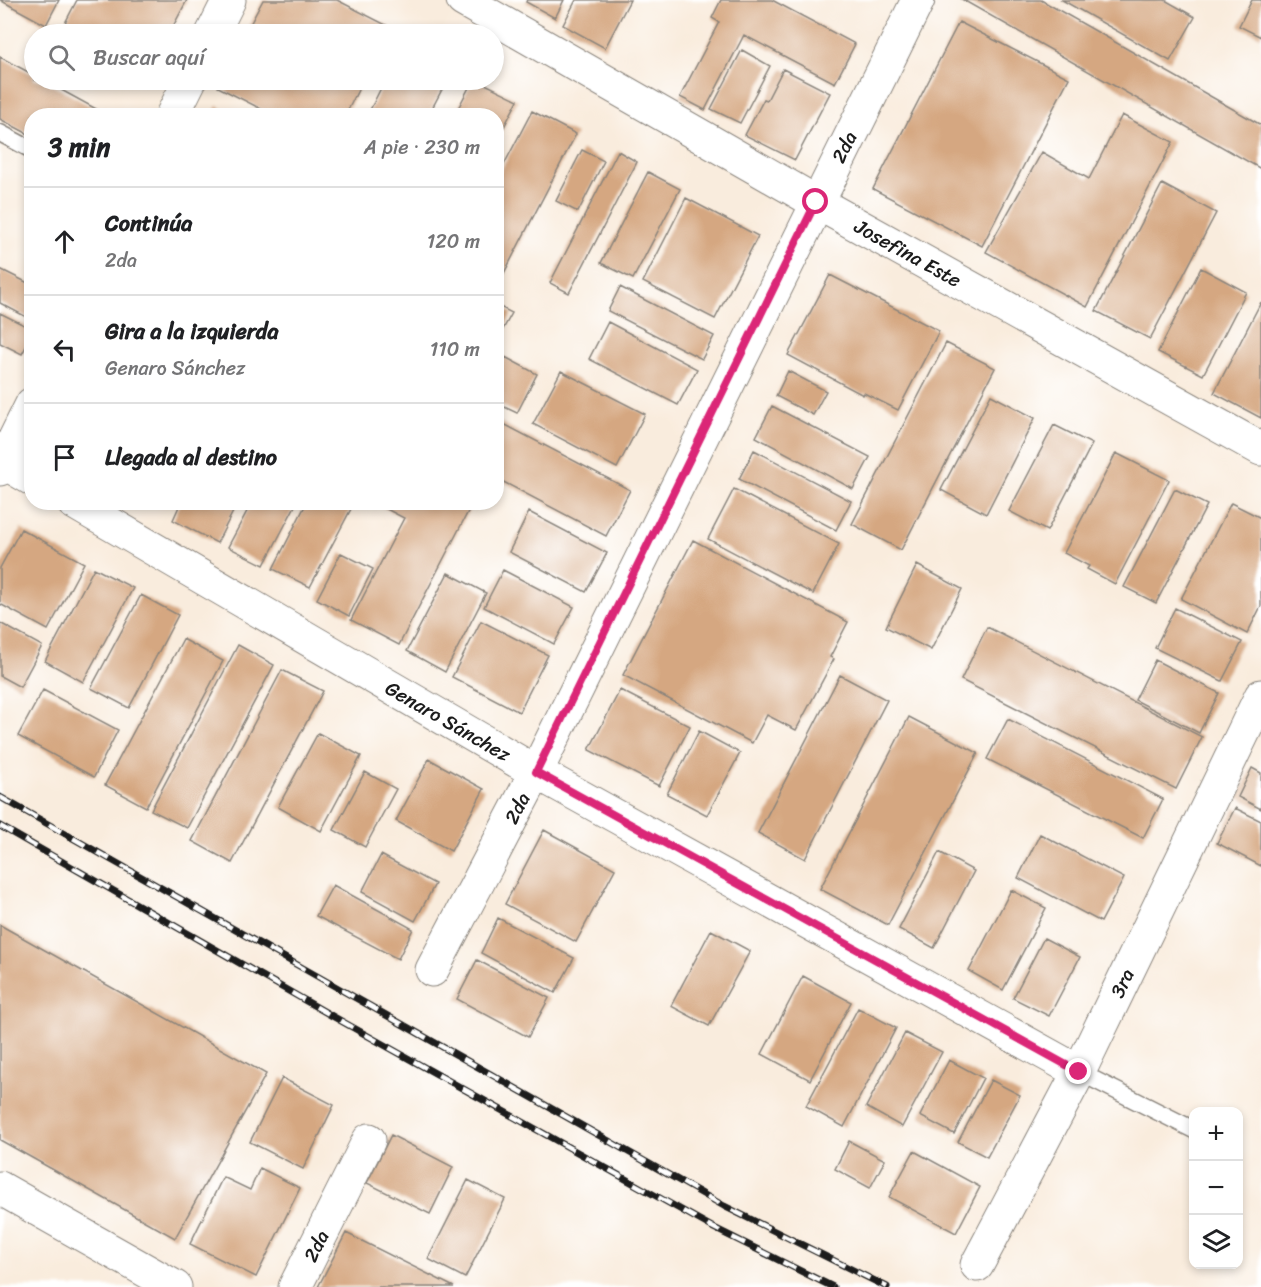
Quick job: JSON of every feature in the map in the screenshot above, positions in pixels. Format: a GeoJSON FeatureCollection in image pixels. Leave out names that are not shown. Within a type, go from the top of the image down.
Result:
{"type":"FeatureCollection","features":[{"type":"Feature","properties":{"kind":"street"},"geometry":{"type":"LineString","coordinates":[[217,24],[229,0]]}},
{"type":"Feature","properties":{"kind":"street","name":"Josefina Este"},"geometry":{"type":"LineString","coordinates":[[463,0],[816,202],[1261,449]]}},
{"type":"Feature","properties":{"kind":"street","name":"2da"},"geometry":{"type":"LineString","coordinates":[[432,970],[536,772],[816,202],[918,0]]}},
{"type":"Feature","properties":{"kind":"street"},"geometry":{"type":"LineString","coordinates":[[176,108],[185,90]]}},
{"type":"Feature","properties":{"kind":"street"},"geometry":{"type":"LineString","coordinates":[[24,419],[1,464],[24,475]]}},
{"type":"Feature","properties":{"kind":"street","name":"Genaro Sánchez"},"geometry":{"type":"LineString","coordinates":[[86,510],[536,772],[1079,1072]]}},
{"type":"Feature","properties":{"kind":"street","name":"3ra"},"geometry":{"type":"LineString","coordinates":[[977,1265],[1079,1072],[1261,696]]}},
{"type":"Feature","properties":{"kind":"street","name":"2da"},"geometry":{"type":"LineString","coordinates":[[295,1287],[369,1140]]}},
{"type":"Feature","properties":{"kind":"street"},"geometry":{"type":"LineString","coordinates":[[0,1188],[175,1287]]}},
{"type":"Feature","properties":{"kind":"lane"},"geometry":{"type":"LineString","coordinates":[[0,133],[24,146]]}},
{"type":"Feature","properties":{"kind":"lane"},"geometry":{"type":"LineString","coordinates":[[1079,1072],[1189,1127]]}},
{"type":"Feature","properties":{"kind":"building"},"geometry":{"type":"Polygon","coordinates":[[[0,0],[59,0],[47,24],[0,0]]]}},
{"type":"Feature","properties":{"kind":"building"},"geometry":{"type":"Polygon","coordinates":[[[77,0],[187,0],[174,24],[65,24],[77,0]]]}},
{"type":"Feature","properties":{"kind":"building"},"geometry":{"type":"Polygon","coordinates":[[[263,0],[337,0],[384,24],[250,24],[263,0]]]}},
{"type":"Feature","properties":{"kind":"building"},"geometry":{"type":"Polygon","coordinates":[[[527,0],[564,0],[555,18],[526,2],[527,0]]]}},
{"type":"Feature","properties":{"kind":"building"},"geometry":{"type":"Polygon","coordinates":[[[576,0],[630,0],[605,48],[563,25],[576,0]]]}},
{"type":"Feature","properties":{"kind":"building"},"geometry":{"type":"Polygon","coordinates":[[[721,0],[772,0],[855,44],[835,83],[744,35],[705,110],[680,97],[719,22],[712,18],[721,0]]]}},
{"type":"Feature","properties":{"kind":"building"},"geometry":{"type":"Polygon","coordinates":[[[963,0],[1041,0],[1261,125],[1261,169],[963,0]]]}},
{"type":"Feature","properties":{"kind":"building"},"geometry":{"type":"Polygon","coordinates":[[[1062,0],[1165,0],[1195,17],[1170,61],[1062,0]]]}},
{"type":"Feature","properties":{"kind":"building"},"geometry":{"type":"Polygon","coordinates":[[[1252,0],[1261,0],[1261,37],[1239,26],[1252,0]]]}},
{"type":"Feature","properties":{"kind":"building"},"geometry":{"type":"Polygon","coordinates":[[[959,22],[1069,78],[982,246],[873,189],[959,22]]]}},
{"type":"Feature","properties":{"kind":"building"},"geometry":{"type":"Polygon","coordinates":[[[742,50],[770,66],[740,123],[711,109],[742,50]]]}},
{"type":"Feature","properties":{"kind":"building"},"geometry":{"type":"Polygon","coordinates":[[[0,57],[24,70],[24,90],[61,90],[94,108],[24,108],[24,132],[0,119],[0,57]]]}},
{"type":"Feature","properties":{"kind":"building"},"geometry":{"type":"Polygon","coordinates":[[[783,69],[830,93],[795,160],[745,135],[783,69]]]}},
{"type":"Feature","properties":{"kind":"building"},"geometry":{"type":"Polygon","coordinates":[[[224,90],[358,90],[349,108],[259,108],[224,90]]]}},
{"type":"Feature","properties":{"kind":"building"},"geometry":{"type":"Polygon","coordinates":[[[380,90],[442,90],[432,108],[371,108],[380,90]]]}},
{"type":"Feature","properties":{"kind":"building"},"geometry":{"type":"Polygon","coordinates":[[[468,90],[498,90],[518,100],[504,127],[504,108],[458,108],[468,90]]]}},
{"type":"Feature","properties":{"kind":"building"},"geometry":{"type":"Polygon","coordinates":[[[532,111],[576,134],[504,273],[504,165],[532,111]]]}},
{"type":"Feature","properties":{"kind":"building"},"geometry":{"type":"Polygon","coordinates":[[[1122,115],[1173,142],[1087,307],[986,252],[1042,152],[1089,179],[1122,115]]]}},
{"type":"Feature","properties":{"kind":"building"},"geometry":{"type":"Polygon","coordinates":[[[582,150],[604,161],[578,212],[556,201],[582,150]]]}},
{"type":"Feature","properties":{"kind":"building"},"geometry":{"type":"Polygon","coordinates":[[[618,151],[637,162],[569,293],[550,283],[618,151]]]}},
{"type":"Feature","properties":{"kind":"building"},"geometry":{"type":"Polygon","coordinates":[[[648,172],[680,189],[633,279],[601,263],[648,172]]]}},
{"type":"Feature","properties":{"kind":"building"},"geometry":{"type":"Polygon","coordinates":[[[1162,184],[1216,213],[1150,339],[1096,311],[1162,184]]]}},
{"type":"Feature","properties":{"kind":"building"},"geometry":{"type":"Polygon","coordinates":[[[686,198],[758,236],[715,319],[643,282],[686,198]]]}},
{"type":"Feature","properties":{"kind":"building"},"geometry":{"type":"Polygon","coordinates":[[[1201,268],[1246,292],[1203,375],[1158,352],[1201,268]]]}},
{"type":"Feature","properties":{"kind":"building"},"geometry":{"type":"Polygon","coordinates":[[[0,269],[24,281],[24,316],[0,303],[0,269]]]}},
{"type":"Feature","properties":{"kind":"building"},"geometry":{"type":"Polygon","coordinates":[[[830,275],[939,331],[898,410],[864,393],[863,395],[788,355],[830,275]]]}},
{"type":"Feature","properties":{"kind":"building"},"geometry":{"type":"Polygon","coordinates":[[[620,287],[714,336],[702,359],[608,311],[620,287]]]}},
{"type":"Feature","properties":{"kind":"building"},"geometry":{"type":"Polygon","coordinates":[[[1261,302],[1261,418],[1214,393],[1261,302]]]}},
{"type":"Feature","properties":{"kind":"building"},"geometry":{"type":"Polygon","coordinates":[[[504,309],[512,313],[504,328],[504,309]]]}},
{"type":"Feature","properties":{"kind":"building"},"geometry":{"type":"Polygon","coordinates":[[[0,313],[24,325],[22,354],[0,343],[0,313]]]}},
{"type":"Feature","properties":{"kind":"building"},"geometry":{"type":"Polygon","coordinates":[[[608,322],[697,369],[678,405],[589,359],[608,322]]]}},
{"type":"Feature","properties":{"kind":"building"},"geometry":{"type":"Polygon","coordinates":[[[946,343],[995,368],[901,550],[852,524],[946,343]]]}},
{"type":"Feature","properties":{"kind":"building"},"geometry":{"type":"Polygon","coordinates":[[[505,357],[537,374],[517,413],[504,407],[505,357]]]}},
{"type":"Feature","properties":{"kind":"building"},"geometry":{"type":"Polygon","coordinates":[[[561,371],[645,414],[617,468],[533,424],[561,371]]]}},
{"type":"Feature","properties":{"kind":"building"},"geometry":{"type":"Polygon","coordinates":[[[788,371],[826,391],[813,415],[776,396],[788,371]]]}},
{"type":"Feature","properties":{"kind":"building"},"geometry":{"type":"Polygon","coordinates":[[[991,395],[1035,418],[986,514],[941,490],[991,395]]]}},
{"type":"Feature","properties":{"kind":"building"},"geometry":{"type":"Polygon","coordinates":[[[772,406],[870,457],[853,489],[756,437],[772,406]]]}},
{"type":"Feature","properties":{"kind":"building"},"geometry":{"type":"Polygon","coordinates":[[[504,424],[630,490],[606,536],[504,482],[504,424]]]}},
{"type":"Feature","properties":{"kind":"building"},"geometry":{"type":"Polygon","coordinates":[[[1054,425],[1092,444],[1047,531],[1009,511],[1054,425]]]}},
{"type":"Feature","properties":{"kind":"building"},"geometry":{"type":"Polygon","coordinates":[[[754,450],[851,501],[836,530],[739,479],[754,450]]]}},
{"type":"Feature","properties":{"kind":"building"},"geometry":{"type":"Polygon","coordinates":[[[1116,453],[1169,480],[1115,584],[1087,569],[1089,566],[1064,553],[1116,453]]]}},
{"type":"Feature","properties":{"kind":"building"},"geometry":{"type":"Polygon","coordinates":[[[734,489],[839,544],[813,594],[708,539],[734,489]]]}},
{"type":"Feature","properties":{"kind":"building"},"geometry":{"type":"Polygon","coordinates":[[[1175,489],[1207,505],[1156,603],[1124,587],[1175,489]]]}},
{"type":"Feature","properties":{"kind":"building"},"geometry":{"type":"Polygon","coordinates":[[[1231,503],[1261,518],[1261,606],[1247,634],[1181,599],[1231,503]]]}},
{"type":"Feature","properties":{"kind":"building"},"geometry":{"type":"Polygon","coordinates":[[[177,510],[234,510],[217,543],[173,520],[177,510]]]}},
{"type":"Feature","properties":{"kind":"building"},"geometry":{"type":"Polygon","coordinates":[[[248,510],[293,510],[264,565],[228,547],[248,510]]]}},
{"type":"Feature","properties":{"kind":"building"},"geometry":{"type":"Polygon","coordinates":[[[303,510],[350,510],[310,587],[273,569],[303,510]]]}},
{"type":"Feature","properties":{"kind":"building"},"geometry":{"type":"Polygon","coordinates":[[[388,510],[469,510],[399,645],[351,620],[404,518],[388,510]]]}},
{"type":"Feature","properties":{"kind":"building"},"geometry":{"type":"Polygon","coordinates":[[[529,512],[607,553],[586,592],[509,552],[529,512]]]}},
{"type":"Feature","properties":{"kind":"building"},"geometry":{"type":"Polygon","coordinates":[[[21,529],[84,563],[48,630],[0,604],[0,568],[21,529]]]}},
{"type":"Feature","properties":{"kind":"building"},"geometry":{"type":"Polygon","coordinates":[[[693,540],[848,622],[830,657],[834,659],[796,730],[767,715],[752,743],[623,675],[693,540]]]}},
{"type":"Feature","properties":{"kind":"building"},"geometry":{"type":"Polygon","coordinates":[[[341,553],[373,569],[349,616],[317,599],[341,553]]]}},
{"type":"Feature","properties":{"kind":"building"},"geometry":{"type":"Polygon","coordinates":[[[917,565],[962,589],[931,650],[886,627],[917,565]]]}},
{"type":"Feature","properties":{"kind":"building"},"geometry":{"type":"Polygon","coordinates":[[[94,568],[133,588],[83,682],[45,661],[94,568]]]}},
{"type":"Feature","properties":{"kind":"building"},"geometry":{"type":"Polygon","coordinates":[[[503,570],[574,607],[554,644],[484,607],[503,570]]]}},
{"type":"Feature","properties":{"kind":"building"},"geometry":{"type":"Polygon","coordinates":[[[448,573],[486,593],[445,672],[407,651],[448,573]]]}},
{"type":"Feature","properties":{"kind":"building"},"geometry":{"type":"Polygon","coordinates":[[[141,595],[178,615],[129,708],[91,688],[141,595]]]}},
{"type":"Feature","properties":{"kind":"building"},"geometry":{"type":"Polygon","coordinates":[[[1175,608],[1242,642],[1222,681],[1155,648],[1175,608]]]}},
{"type":"Feature","properties":{"kind":"building"},"geometry":{"type":"Polygon","coordinates":[[[481,621],[548,655],[519,712],[452,677],[481,621]]]}},
{"type":"Feature","properties":{"kind":"building"},"geometry":{"type":"Polygon","coordinates":[[[0,623],[42,646],[20,687],[0,676],[0,623]]]}},
{"type":"Feature","properties":{"kind":"building"},"geometry":{"type":"Polygon","coordinates":[[[987,627],[1202,737],[1176,789],[961,680],[987,627]]]}},
{"type":"Feature","properties":{"kind":"building"},"geometry":{"type":"Polygon","coordinates":[[[183,639],[223,661],[146,807],[105,785],[183,639]]]}},
{"type":"Feature","properties":{"kind":"building"},"geometry":{"type":"Polygon","coordinates":[[[238,645],[274,665],[187,828],[151,810],[238,645]]]}},
{"type":"Feature","properties":{"kind":"building"},"geometry":{"type":"Polygon","coordinates":[[[1155,660],[1219,693],[1199,733],[1135,700],[1155,660]]]}},
{"type":"Feature","properties":{"kind":"building"},"geometry":{"type":"Polygon","coordinates":[[[282,670],[323,691],[232,863],[192,841],[282,670]]]}},
{"type":"Feature","properties":{"kind":"building"},"geometry":{"type":"Polygon","coordinates":[[[840,675],[887,700],[805,859],[758,833],[840,675]]]}},
{"type":"Feature","properties":{"kind":"building"},"geometry":{"type":"Polygon","coordinates":[[[43,690],[118,730],[94,777],[18,736],[43,690]]]}},
{"type":"Feature","properties":{"kind":"building"},"geometry":{"type":"Polygon","coordinates":[[[620,690],[690,726],[659,786],[589,750],[620,690]]]}},
{"type":"Feature","properties":{"kind":"building"},"geometry":{"type":"Polygon","coordinates":[[[909,717],[978,753],[888,925],[820,889],[909,717]]]}},
{"type":"Feature","properties":{"kind":"building"},"geometry":{"type":"Polygon","coordinates":[[[1008,719],[1163,799],[1143,838],[987,759],[1008,719]]]}},
{"type":"Feature","properties":{"kind":"building"},"geometry":{"type":"Polygon","coordinates":[[[699,731],[740,753],[707,815],[667,794],[699,731]]]}},
{"type":"Feature","properties":{"kind":"building"},"geometry":{"type":"Polygon","coordinates":[[[318,733],[361,756],[321,831],[278,807],[318,733]]]}},
{"type":"Feature","properties":{"kind":"building"},"geometry":{"type":"Polygon","coordinates":[[[429,759],[484,789],[451,851],[396,821],[429,759]]]}},
{"type":"Feature","properties":{"kind":"building"},"geometry":{"type":"Polygon","coordinates":[[[1252,768],[1261,773],[1261,809],[1238,797],[1252,768]]]}},
{"type":"Feature","properties":{"kind":"building"},"geometry":{"type":"Polygon","coordinates":[[[365,772],[396,789],[365,847],[334,830],[365,772]]]}},
{"type":"Feature","properties":{"kind":"building"},"geometry":{"type":"Polygon","coordinates":[[[1235,808],[1261,821],[1261,866],[1217,843],[1235,808]]]}},
{"type":"Feature","properties":{"kind":"building"},"geometry":{"type":"Polygon","coordinates":[[[544,830],[615,869],[576,942],[505,904],[544,830]]]}},
{"type":"Feature","properties":{"kind":"building"},"geometry":{"type":"Polygon","coordinates":[[[1040,834],[1124,878],[1101,922],[1018,878],[1040,834]]]}},
{"type":"Feature","properties":{"kind":"building"},"geometry":{"type":"Polygon","coordinates":[[[939,852],[974,871],[934,948],[899,929],[939,852]]]}},
{"type":"Feature","properties":{"kind":"building"},"geometry":{"type":"Polygon","coordinates":[[[381,855],[435,884],[415,921],[362,892],[381,855]]]}},
{"type":"Feature","properties":{"kind":"building"},"geometry":{"type":"Polygon","coordinates":[[[333,885],[413,929],[398,959],[316,916],[333,885]]]}},
{"type":"Feature","properties":{"kind":"building"},"geometry":{"type":"Polygon","coordinates":[[[1011,890],[1046,908],[1003,990],[969,971],[1011,890]]]}},
{"type":"Feature","properties":{"kind":"building"},"geometry":{"type":"Polygon","coordinates":[[[498,918],[574,958],[555,993],[481,953],[498,918]]]}},
{"type":"Feature","properties":{"kind":"building"},"geometry":{"type":"Polygon","coordinates":[[[0,925],[266,1074],[175,1238],[0,1140],[0,925]]]}},
{"type":"Feature","properties":{"kind":"building"},"geometry":{"type":"Polygon","coordinates":[[[711,930],[750,951],[709,1026],[671,1006],[711,930]]]}},
{"type":"Feature","properties":{"kind":"building"},"geometry":{"type":"Polygon","coordinates":[[[1044,938],[1080,957],[1049,1016],[1013,998],[1044,938]]]}},
{"type":"Feature","properties":{"kind":"building"},"geometry":{"type":"Polygon","coordinates":[[[477,960],[549,998],[528,1037],[457,999],[477,960]]]}},
{"type":"Feature","properties":{"kind":"building"},"geometry":{"type":"Polygon","coordinates":[[[803,976],[851,1002],[810,1080],[762,1054],[803,976]]]}},
{"type":"Feature","properties":{"kind":"building"},"geometry":{"type":"Polygon","coordinates":[[[858,1008],[896,1028],[844,1127],[806,1106],[858,1008]]]}},
{"type":"Feature","properties":{"kind":"building"},"geometry":{"type":"Polygon","coordinates":[[[905,1033],[942,1052],[902,1127],[866,1107],[905,1033]]]}},
{"type":"Feature","properties":{"kind":"building"},"geometry":{"type":"Polygon","coordinates":[[[949,1060],[983,1078],[954,1134],[920,1116],[949,1060]]]}},
{"type":"Feature","properties":{"kind":"building"},"geometry":{"type":"Polygon","coordinates":[[[282,1078],[334,1105],[303,1169],[250,1142],[282,1078]]]}},
{"type":"Feature","properties":{"kind":"building"},"geometry":{"type":"Polygon","coordinates":[[[991,1080],[1020,1095],[987,1157],[958,1142],[991,1080]]]}},
{"type":"Feature","properties":{"kind":"building"},"geometry":{"type":"Polygon","coordinates":[[[391,1135],[453,1167],[430,1214],[367,1183],[391,1135]]]}},
{"type":"Feature","properties":{"kind":"building"},"geometry":{"type":"Polygon","coordinates":[[[849,1141],[885,1160],[870,1188],[835,1169],[849,1141]]]}},
{"type":"Feature","properties":{"kind":"building"},"geometry":{"type":"Polygon","coordinates":[[[914,1151],[980,1187],[956,1233],[889,1197],[914,1151]]]}},
{"type":"Feature","properties":{"kind":"building"},"geometry":{"type":"Polygon","coordinates":[[[260,1168],[300,1188],[256,1277],[190,1244],[223,1177],[250,1190],[260,1168]]]}},
{"type":"Feature","properties":{"kind":"building"},"geometry":{"type":"Polygon","coordinates":[[[468,1180],[505,1199],[465,1278],[428,1259],[468,1180]]]}},
{"type":"Feature","properties":{"kind":"building"},"geometry":{"type":"Polygon","coordinates":[[[346,1233],[454,1287],[318,1287],[346,1233]]]}},
{"type":"Feature","properties":{"kind":"railway"},"geometry":{"type":"LineString","coordinates":[[0,797],[724,1206],[887,1287]]}},
{"type":"Feature","properties":{"kind":"railway"},"geometry":{"type":"LineString","coordinates":[[0,826],[334,1017],[712,1227],[833,1287]]}},
{"type":"Feature","properties":{"kind":"route"},"geometry":{"type":"LineString","coordinates":[[816,202],[536,772],[1079,1072]]}}]}
